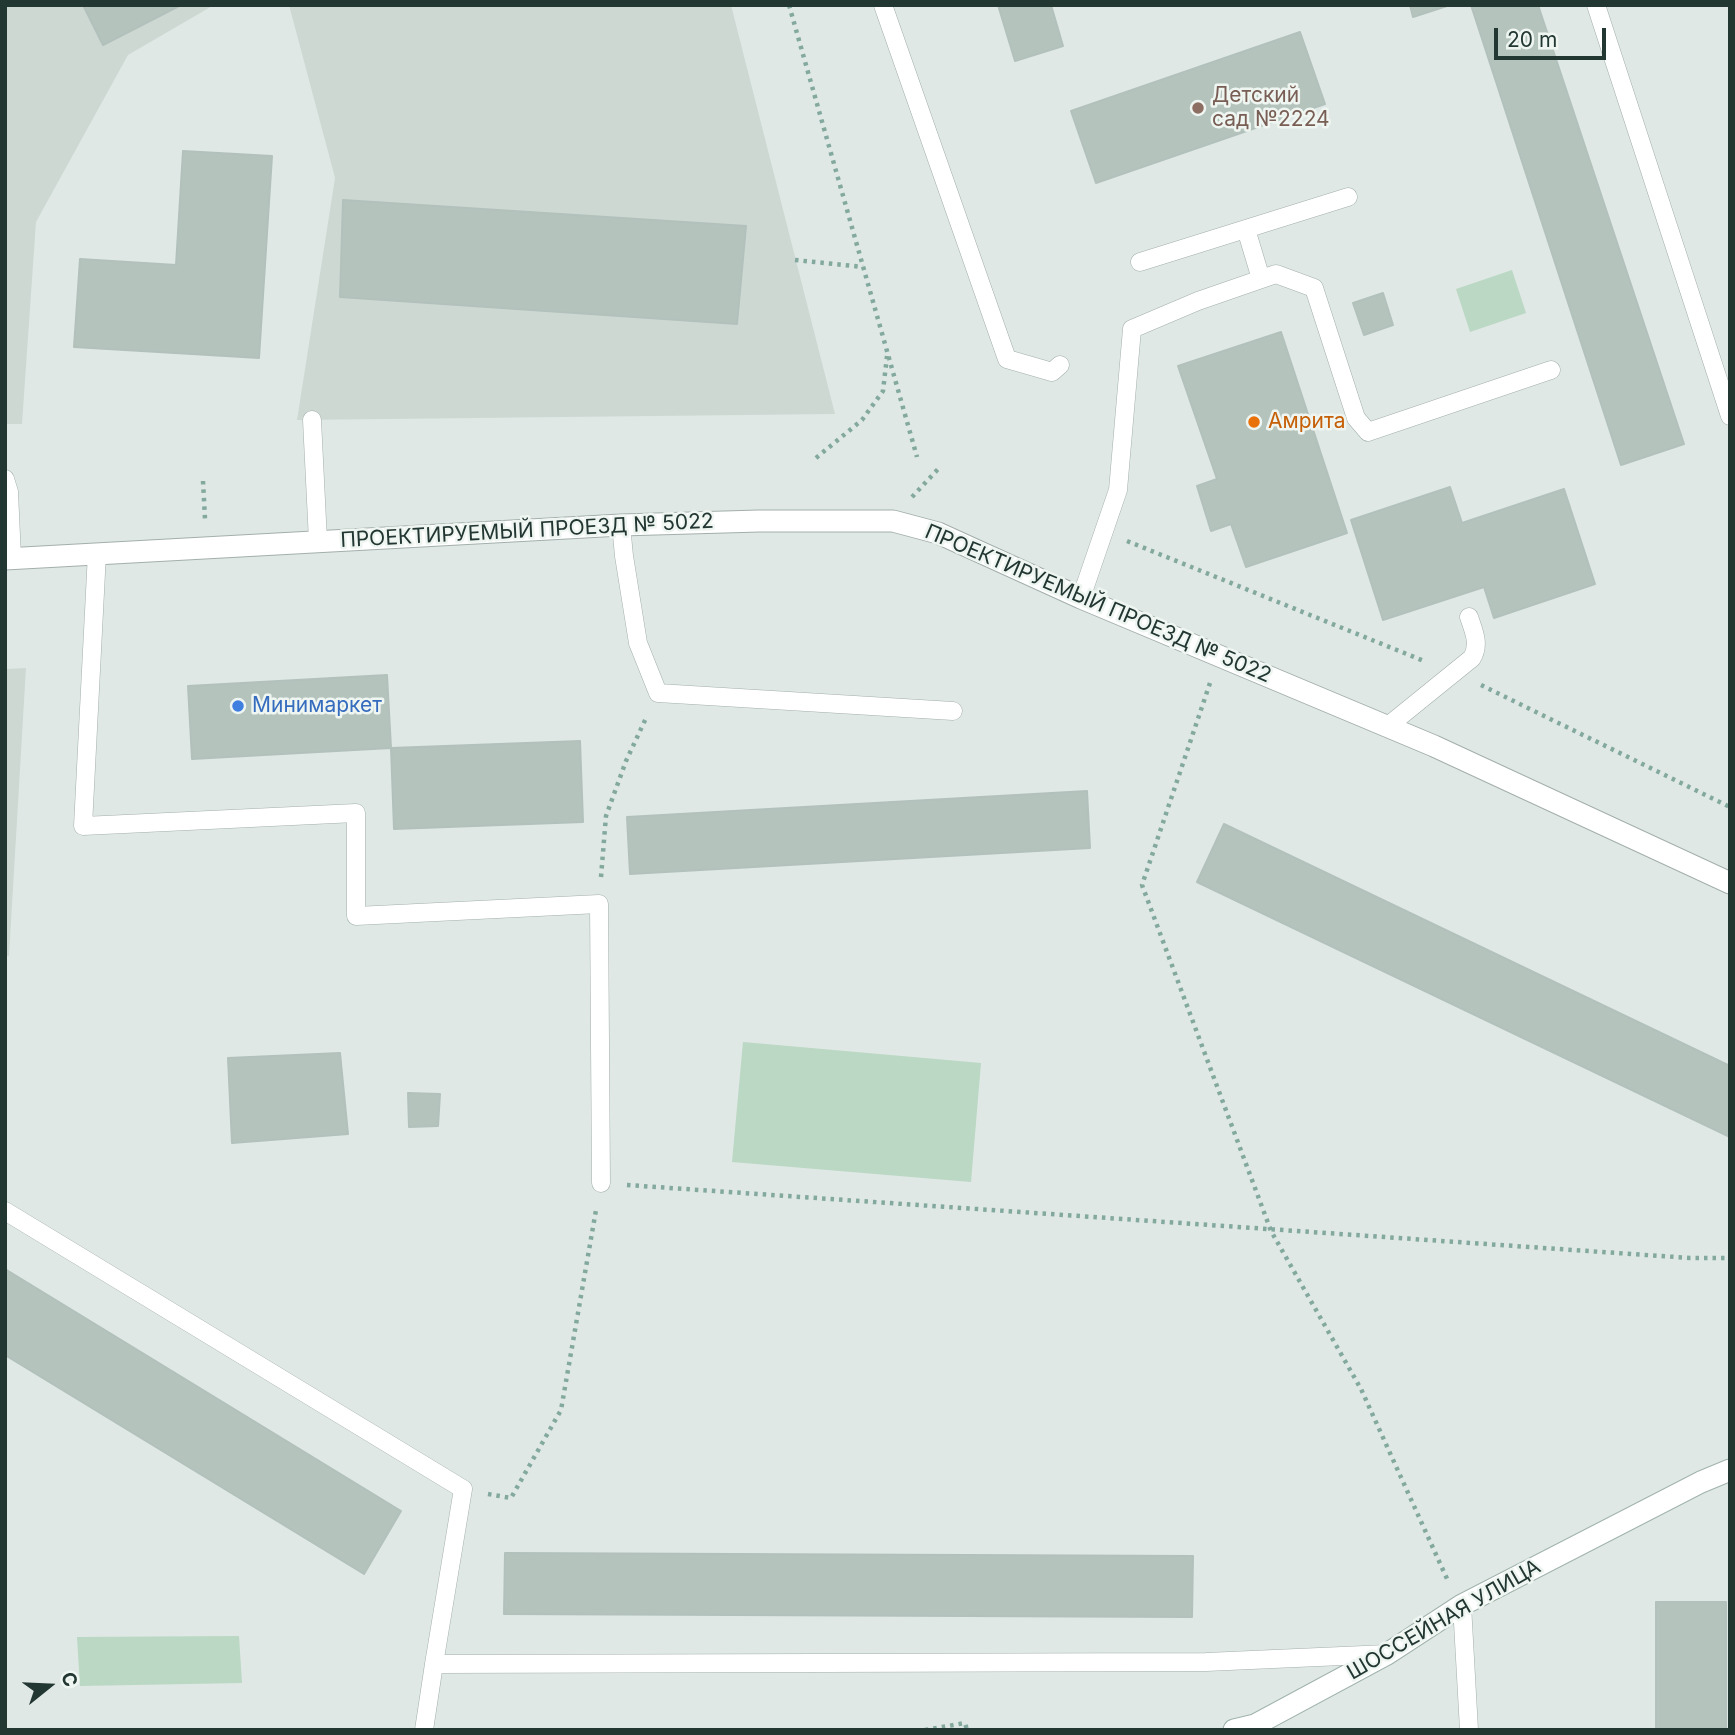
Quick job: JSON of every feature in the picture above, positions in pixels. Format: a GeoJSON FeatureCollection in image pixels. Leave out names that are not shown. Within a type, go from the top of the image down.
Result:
{"type":"FeatureCollection","features":[{"type":"Feature","properties":{"kind":"street","name":"ПРОЕКТИРУЕМЫЙ ПРОЕЗД № 5022"},"geometry":{"type":"LineString","coordinates":[[9,559],[621,525],[893,521],[938,533],[1081,598],[1388,726],[1730,883]]}},
{"type":"Feature","properties":{"kind":"street","name":"ШОССЕЙНАЯ УЛИЦА"},"geometry":{"type":"LineString","coordinates":[[1234,1730],[1255,1725],[1387,1654],[1462,1605],[1701,1482],[1730,1470]]}},
{"type":"Feature","properties":{"kind":"lane"},"geometry":{"type":"LineString","coordinates":[[883,5],[1007,359],[1052,372],[1060,365]]}},
{"type":"Feature","properties":{"kind":"lane"},"geometry":{"type":"LineString","coordinates":[[1596,5],[1730,416]]}},
{"type":"Feature","properties":{"kind":"lane"},"geometry":{"type":"LineString","coordinates":[[1140,262],[1348,197]]}},
{"type":"Feature","properties":{"kind":"lane"},"geometry":{"type":"LineString","coordinates":[[1246,229],[1261,279]]}},
{"type":"Feature","properties":{"kind":"lane"},"geometry":{"type":"LineString","coordinates":[[1081,598],[1118,490],[1132,329],[1198,301],[1276,274],[1314,288],[1356,418],[1368,432],[1551,370]]}},
{"type":"Feature","properties":{"kind":"lane"},"geometry":{"type":"LineString","coordinates":[[312,420],[318,541]]}},
{"type":"Feature","properties":{"kind":"lane"},"geometry":{"type":"LineString","coordinates":[[5,479],[9,492],[9,559]]}},
{"type":"Feature","properties":{"kind":"lane"},"geometry":{"type":"LineString","coordinates":[[621,525],[638,643],[658,693],[953,711]]}},
{"type":"Feature","properties":{"kind":"lane"},"geometry":{"type":"LineString","coordinates":[[97,553],[83,826],[356,813],[356,916],[599,904],[601,1183]]}},
{"type":"Feature","properties":{"kind":"lane"},"geometry":{"type":"LineString","coordinates":[[1388,726],[1472,658],[1477,649],[1469,617]]}},
{"type":"Feature","properties":{"kind":"lane"},"geometry":{"type":"LineString","coordinates":[[5,1210],[463,1489],[424,1730]]}},
{"type":"Feature","properties":{"kind":"lane"},"geometry":{"type":"LineString","coordinates":[[1462,1605],[1469,1730]]}},
{"type":"Feature","properties":{"kind":"lane"},"geometry":{"type":"LineString","coordinates":[[434,1664],[1206,1662],[1387,1654]]}},
{"type":"Feature","properties":{"kind":"path"},"geometry":{"type":"LineString","coordinates":[[789,5],[917,457]]}},
{"type":"Feature","properties":{"kind":"path"},"geometry":{"type":"LineString","coordinates":[[795,260],[863,267]]}},
{"type":"Feature","properties":{"kind":"path"},"geometry":{"type":"LineString","coordinates":[[817,458],[862,420],[883,391],[887,352]]}},
{"type":"Feature","properties":{"kind":"path"},"geometry":{"type":"LineString","coordinates":[[1220,656],[1142,885],[1271,1231],[1361,1389],[1449,1585]]}},
{"type":"Feature","properties":{"kind":"path"},"geometry":{"type":"LineString","coordinates":[[599,904],[606,816],[626,761],[658,693]]}},
{"type":"Feature","properties":{"kind":"path"},"geometry":{"type":"LineString","coordinates":[[511,1498],[561,1410],[601,1183],[1271,1231],[1690,1258],[1730,1258]]}},
{"type":"Feature","properties":{"kind":"path"},"geometry":{"type":"LineString","coordinates":[[925,1730],[965,1723],[967,1730]]}},
{"type":"Feature","properties":{"kind":"shaded area"},"geometry":{"type":"Polygon","coordinates":[[[5,5],[214,5],[128,55],[36,222],[22,424],[5,424],[5,5]]]}},
{"type":"Feature","properties":{"kind":"shaded area"},"geometry":{"type":"Polygon","coordinates":[[[289,5],[731,5],[835,414],[297,420],[335,178],[289,5]]]}},
{"type":"Feature","properties":{"kind":"shaded area"},"geometry":{"type":"Polygon","coordinates":[[[26,668],[9,956],[5,956],[5,669],[26,668]]]}},
{"type":"Feature","properties":{"kind":"green space"},"geometry":{"type":"Polygon","coordinates":[[[1512,270],[1526,313],[1470,332],[1456,289],[1512,270]]]}},
{"type":"Feature","properties":{"kind":"green space"},"geometry":{"type":"Polygon","coordinates":[[[743,1042],[981,1063],[971,1182],[732,1162],[743,1042]]]}},
{"type":"Feature","properties":{"kind":"green space"},"geometry":{"type":"Polygon","coordinates":[[[239,1636],[242,1683],[80,1686],[77,1637],[239,1636]]]}},
{"type":"Feature","properties":{"kind":"building"},"geometry":{"type":"Polygon","coordinates":[[[83,5],[181,5],[103,45],[83,5]]]}},
{"type":"Feature","properties":{"kind":"building"},"geometry":{"type":"Polygon","coordinates":[[[998,5],[1051,5],[1063,46],[1015,61],[998,5]]]}},
{"type":"Feature","properties":{"kind":"building"},"geometry":{"type":"Polygon","coordinates":[[[1410,5],[1450,5],[1413,17],[1410,5]]]}},
{"type":"Feature","properties":{"kind":"building"},"geometry":{"type":"Polygon","coordinates":[[[1471,5],[1538,5],[1684,444],[1621,465],[1471,5]]]}},
{"type":"Feature","properties":{"kind":"building","name":"Детский сад №2224"},"geometry":{"type":"Polygon","coordinates":[[[1300,32],[1325,104],[1096,183],[1071,111],[1300,32]]]}},
{"type":"Feature","properties":{"kind":"building"},"geometry":{"type":"Polygon","coordinates":[[[183,151],[272,156],[259,358],[74,347],[80,259],[176,265],[183,151]]]}},
{"type":"Feature","properties":{"kind":"building"},"geometry":{"type":"Polygon","coordinates":[[[343,200],[746,226],[737,324],[340,297],[343,200]]]}},
{"type":"Feature","properties":{"kind":"building"},"geometry":{"type":"Polygon","coordinates":[[[1383,293],[1393,325],[1364,335],[1353,303],[1383,293]]]}},
{"type":"Feature","properties":{"kind":"building","name":"Амрита"},"geometry":{"type":"Polygon","coordinates":[[[1281,332],[1347,533],[1246,567],[1231,524],[1211,531],[1197,486],[1217,479],[1178,366],[1281,332]]]}},
{"type":"Feature","properties":{"kind":"building"},"geometry":{"type":"Polygon","coordinates":[[[1450,487],[1462,523],[1564,489],[1595,584],[1494,618],[1484,587],[1383,620],[1351,520],[1450,487]]]}},
{"type":"Feature","properties":{"kind":"building"},"geometry":{"type":"Polygon","coordinates":[[[387,675],[391,748],[192,759],[188,686],[387,675]]]}},
{"type":"Feature","properties":{"kind":"building"},"geometry":{"type":"Polygon","coordinates":[[[580,741],[583,822],[394,829],[391,748],[580,741]]]}},
{"type":"Feature","properties":{"kind":"building"},"geometry":{"type":"Polygon","coordinates":[[[1087,791],[1090,848],[630,874],[627,817],[1087,791]]]}},
{"type":"Feature","properties":{"kind":"building"},"geometry":{"type":"Polygon","coordinates":[[[1224,824],[1730,1066],[1730,1137],[1197,882],[1224,824]]]}},
{"type":"Feature","properties":{"kind":"building"},"geometry":{"type":"Polygon","coordinates":[[[340,1053],[348,1134],[232,1143],[228,1058],[340,1053]]]}},
{"type":"Feature","properties":{"kind":"building"},"geometry":{"type":"Polygon","coordinates":[[[408,1093],[440,1094],[438,1126],[409,1127],[408,1093]]]}},
{"type":"Feature","properties":{"kind":"building"},"geometry":{"type":"Polygon","coordinates":[[[5,1269],[401,1511],[364,1574],[5,1355],[5,1269]]]}},
{"type":"Feature","properties":{"kind":"building"},"geometry":{"type":"Polygon","coordinates":[[[505,1553],[1193,1556],[1192,1617],[504,1614],[505,1553]]]}},
{"type":"Feature","properties":{"kind":"building"},"geometry":{"type":"Polygon","coordinates":[[[1656,1602],[1726,1602],[1726,1730],[1656,1730],[1656,1602]]]}},
{"type":"Feature","properties":{"kind":"place","name":"Детский сад №2224"},"geometry":{"type":"Point","coordinates":[1198,108]}},
{"type":"Feature","properties":{"kind":"place","name":"Амрита"},"geometry":{"type":"Point","coordinates":[1254,422]}},
{"type":"Feature","properties":{"kind":"place","name":"Минимаркет"},"geometry":{"type":"Point","coordinates":[238,706]}}]}
